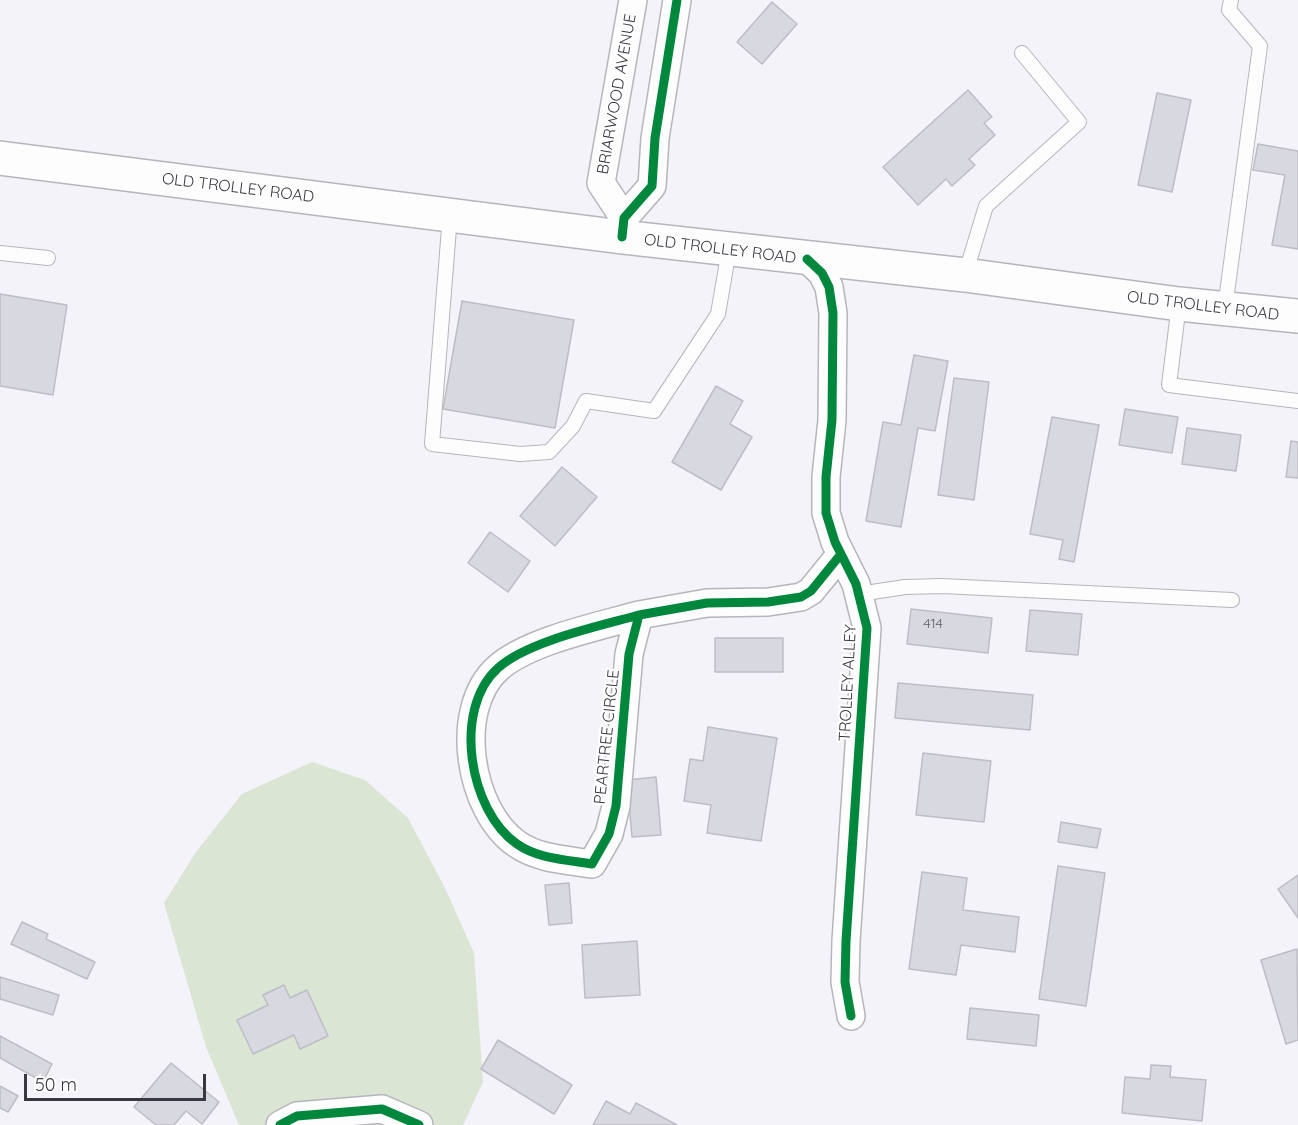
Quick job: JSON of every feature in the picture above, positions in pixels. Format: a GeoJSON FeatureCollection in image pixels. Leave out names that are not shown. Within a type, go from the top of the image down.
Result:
{"type":"FeatureCollection","features":[{"type":"Feature","properties":{"kind":"main road","name":"OLD TROLLEY ROAD"},"geometry":{"type":"LineString","coordinates":[[0,158],[450,215],[623,228],[729,250],[965,275],[1179,304],[1298,316]]}},
{"type":"Feature","properties":{"kind":"street","name":"BRIARWOOD AVENUE"},"geometry":{"type":"LineString","coordinates":[[623,228],[602,183],[633,0]]}},
{"type":"Feature","properties":{"kind":"street"},"geometry":{"type":"LineString","coordinates":[[623,228],[652,186],[655,138],[677,0]]}},
{"type":"Feature","properties":{"kind":"street","name":"TROLLEY ALLEY"},"geometry":{"type":"LineString","coordinates":[[807,259],[822,273],[829,287],[833,313],[832,420],[826,477],[826,513],[840,554],[864,610],[867,645],[846,941],[845,982],[851,1016]]}},
{"type":"Feature","properties":{"kind":"street","name":"PEARTREE CIRCLE"},"geometry":{"type":"LineString","coordinates":[[639,615],[629,654],[621,771],[609,834],[592,864],[551,858],[518,845],[488,812],[475,772],[472,752],[473,711],[484,687],[498,668],[535,648],[586,629],[639,615],[707,603],[768,602],[801,597],[811,591],[840,554]]}},
{"type":"Feature","properties":{"kind":"street"},"geometry":{"type":"LineString","coordinates":[[280,1125],[297,1116],[382,1109],[418,1125]]}},
{"type":"Feature","properties":{"kind":"lane"},"geometry":{"type":"LineString","coordinates":[[1225,308],[1260,46],[1229,10],[1231,0]]}},
{"type":"Feature","properties":{"kind":"lane"},"geometry":{"type":"LineString","coordinates":[[965,275],[986,206],[1079,122],[1022,53]]}},
{"type":"Feature","properties":{"kind":"lane"},"geometry":{"type":"LineString","coordinates":[[450,215],[432,444],[520,454],[549,452],[573,426],[586,401],[654,411],[718,314],[729,250]]}},
{"type":"Feature","properties":{"kind":"lane"},"geometry":{"type":"LineString","coordinates":[[0,254],[48,258]]}},
{"type":"Feature","properties":{"kind":"lane"},"geometry":{"type":"LineString","coordinates":[[1179,304],[1169,385],[1298,401]]}},
{"type":"Feature","properties":{"kind":"lane"},"geometry":{"type":"LineString","coordinates":[[859,594],[905,587],[942,586],[1232,600]]}},
{"type":"Feature","properties":{"kind":"green space"},"geometry":{"type":"Polygon","coordinates":[[[312,762],[365,780],[408,818],[445,888],[474,953],[483,1082],[463,1125],[239,1125],[206,1047],[164,903],[196,852],[242,794],[312,762]]]}},
{"type":"Feature","properties":{"kind":"building"},"geometry":{"type":"Polygon","coordinates":[[[772,2],[797,24],[762,64],[737,42],[772,2]]]}},
{"type":"Feature","properties":{"kind":"building"},"geometry":{"type":"Polygon","coordinates":[[[968,90],[992,117],[984,123],[995,135],[969,159],[975,165],[952,186],[946,179],[918,205],[883,167],[968,90]]]}},
{"type":"Feature","properties":{"kind":"building"},"geometry":{"type":"Polygon","coordinates":[[[1157,93],[1191,100],[1172,192],[1138,185],[1157,93]]]}},
{"type":"Feature","properties":{"kind":"building"},"geometry":{"type":"Polygon","coordinates":[[[1258,144],[1298,151],[1298,249],[1272,245],[1285,175],[1253,170],[1258,144]]]}},
{"type":"Feature","properties":{"kind":"building"},"geometry":{"type":"Polygon","coordinates":[[[0,294],[67,305],[53,395],[0,386],[0,294]]]}},
{"type":"Feature","properties":{"kind":"building"},"geometry":{"type":"Polygon","coordinates":[[[462,301],[574,320],[555,428],[443,409],[462,301]]]}},
{"type":"Feature","properties":{"kind":"building"},"geometry":{"type":"Polygon","coordinates":[[[914,355],[948,361],[935,431],[918,428],[901,527],[866,521],[883,422],[901,425],[914,355]]]}},
{"type":"Feature","properties":{"kind":"building"},"geometry":{"type":"Polygon","coordinates":[[[954,378],[989,382],[974,500],[938,495],[954,378]]]}},
{"type":"Feature","properties":{"kind":"building"},"geometry":{"type":"Polygon","coordinates":[[[716,386],[743,401],[730,424],[752,437],[721,490],[672,462],[716,386]]]}},
{"type":"Feature","properties":{"kind":"building"},"geometry":{"type":"Polygon","coordinates":[[[1125,409],[1178,417],[1172,453],[1119,445],[1125,409]]]}},
{"type":"Feature","properties":{"kind":"building"},"geometry":{"type":"Polygon","coordinates":[[[1052,417],[1099,425],[1074,562],[1059,559],[1063,540],[1030,534],[1052,417]]]}},
{"type":"Feature","properties":{"kind":"building"},"geometry":{"type":"Polygon","coordinates":[[[1187,428],[1241,435],[1236,471],[1182,464],[1187,428]]]}},
{"type":"Feature","properties":{"kind":"building"},"geometry":{"type":"Polygon","coordinates":[[[1291,441],[1298,442],[1298,478],[1286,477],[1291,441]]]}},
{"type":"Feature","properties":{"kind":"building"},"geometry":{"type":"Polygon","coordinates":[[[562,467],[597,497],[555,546],[520,516],[562,467]]]}},
{"type":"Feature","properties":{"kind":"building"},"geometry":{"type":"Polygon","coordinates":[[[490,532],[530,561],[508,592],[468,563],[490,532]]]}},
{"type":"Feature","properties":{"kind":"building"},"geometry":{"type":"Polygon","coordinates":[[[911,609],[992,618],[988,653],[907,644],[911,609]]]}},
{"type":"Feature","properties":{"kind":"building"},"geometry":{"type":"Polygon","coordinates":[[[1030,610],[1082,614],[1078,655],[1026,651],[1030,610]]]}},
{"type":"Feature","properties":{"kind":"building"},"geometry":{"type":"Polygon","coordinates":[[[715,638],[783,638],[783,672],[715,672],[715,638]]]}},
{"type":"Feature","properties":{"kind":"building"},"geometry":{"type":"Polygon","coordinates":[[[898,683],[1033,695],[1030,730],[895,718],[898,683]]]}},
{"type":"Feature","properties":{"kind":"building"},"geometry":{"type":"Polygon","coordinates":[[[708,727],[777,738],[761,841],[707,833],[711,805],[684,801],[690,759],[703,761],[708,727]]]}},
{"type":"Feature","properties":{"kind":"building"},"geometry":{"type":"Polygon","coordinates":[[[923,753],[991,761],[984,822],[916,815],[923,753]]]}},
{"type":"Feature","properties":{"kind":"building"},"geometry":{"type":"Polygon","coordinates":[[[656,777],[661,835],[632,837],[627,780],[656,777]]]}},
{"type":"Feature","properties":{"kind":"building"},"geometry":{"type":"Polygon","coordinates":[[[1061,822],[1101,829],[1097,848],[1058,842],[1061,822]]]}},
{"type":"Feature","properties":{"kind":"building"},"geometry":{"type":"Polygon","coordinates":[[[1058,866],[1105,873],[1086,1006],[1039,999],[1058,866]]]}},
{"type":"Feature","properties":{"kind":"building"},"geometry":{"type":"Polygon","coordinates":[[[922,872],[967,878],[963,910],[1019,917],[1015,952],[961,945],[956,975],[909,969],[922,872]]]}},
{"type":"Feature","properties":{"kind":"building"},"geometry":{"type":"Polygon","coordinates":[[[1298,875],[1298,918],[1278,889],[1298,875]]]}},
{"type":"Feature","properties":{"kind":"building"},"geometry":{"type":"Polygon","coordinates":[[[569,883],[572,923],[549,925],[545,885],[569,883]]]}},
{"type":"Feature","properties":{"kind":"building"},"geometry":{"type":"Polygon","coordinates":[[[22,922],[48,934],[46,939],[95,962],[87,979],[11,944],[22,922]]]}},
{"type":"Feature","properties":{"kind":"building"},"geometry":{"type":"Polygon","coordinates":[[[637,941],[640,995],[585,998],[582,945],[637,941]]]}},
{"type":"Feature","properties":{"kind":"building"},"geometry":{"type":"Polygon","coordinates":[[[1297,949],[1298,1040],[1286,1044],[1261,960],[1297,949]]]}},
{"type":"Feature","properties":{"kind":"building"},"geometry":{"type":"Polygon","coordinates":[[[0,977],[59,995],[53,1015],[0,999],[0,977]]]}},
{"type":"Feature","properties":{"kind":"building"},"geometry":{"type":"Polygon","coordinates":[[[284,985],[290,998],[307,990],[328,1036],[300,1049],[294,1035],[253,1054],[237,1020],[268,1005],[263,995],[284,985]]]}},
{"type":"Feature","properties":{"kind":"building"},"geometry":{"type":"Polygon","coordinates":[[[970,1008],[1039,1015],[1036,1046],[967,1039],[970,1008]]]}},
{"type":"Feature","properties":{"kind":"building"},"geometry":{"type":"Polygon","coordinates":[[[0,1036],[52,1064],[43,1082],[0,1058],[0,1036]]]}},
{"type":"Feature","properties":{"kind":"building"},"geometry":{"type":"Polygon","coordinates":[[[498,1040],[572,1085],[554,1114],[481,1069],[498,1040]]]}},
{"type":"Feature","properties":{"kind":"building"},"geometry":{"type":"Polygon","coordinates":[[[171,1063],[219,1102],[202,1124],[186,1111],[174,1125],[156,1125],[134,1107],[171,1063]]]}},
{"type":"Feature","properties":{"kind":"building"},"geometry":{"type":"Polygon","coordinates":[[[1151,1065],[1171,1066],[1170,1077],[1206,1080],[1202,1121],[1122,1113],[1125,1077],[1150,1079],[1151,1065]]]}},
{"type":"Feature","properties":{"kind":"building"},"geometry":{"type":"Polygon","coordinates":[[[0,1086],[18,1096],[8,1112],[0,1108],[0,1086]]]}},
{"type":"Feature","properties":{"kind":"building"},"geometry":{"type":"Polygon","coordinates":[[[606,1101],[630,1114],[636,1103],[677,1125],[593,1125],[606,1101]]]}},
{"type":"Feature","properties":{"kind":"cycle path"},"geometry":{"type":"LineString","coordinates":[[622,237],[624,218],[652,186],[655,138],[677,0]]}},
{"type":"Feature","properties":{"kind":"cycle path"},"geometry":{"type":"LineString","coordinates":[[807,259],[822,273],[829,287],[833,313],[832,420],[826,477],[826,513],[835,542],[856,584],[867,628],[846,941],[845,982],[851,1016]]}},
{"type":"Feature","properties":{"kind":"cycle path"},"geometry":{"type":"LineString","coordinates":[[639,615],[565,636],[527,650],[498,668],[484,686],[475,708],[471,733],[472,759],[478,785],[487,808],[501,829],[525,849],[553,858],[592,864],[609,834],[616,806],[629,654],[639,615],[707,603],[768,602],[801,597],[811,591],[841,554]]}},
{"type":"Feature","properties":{"kind":"cycle path"},"geometry":{"type":"LineString","coordinates":[[280,1125],[297,1116],[382,1109],[419,1125]]}}]}
